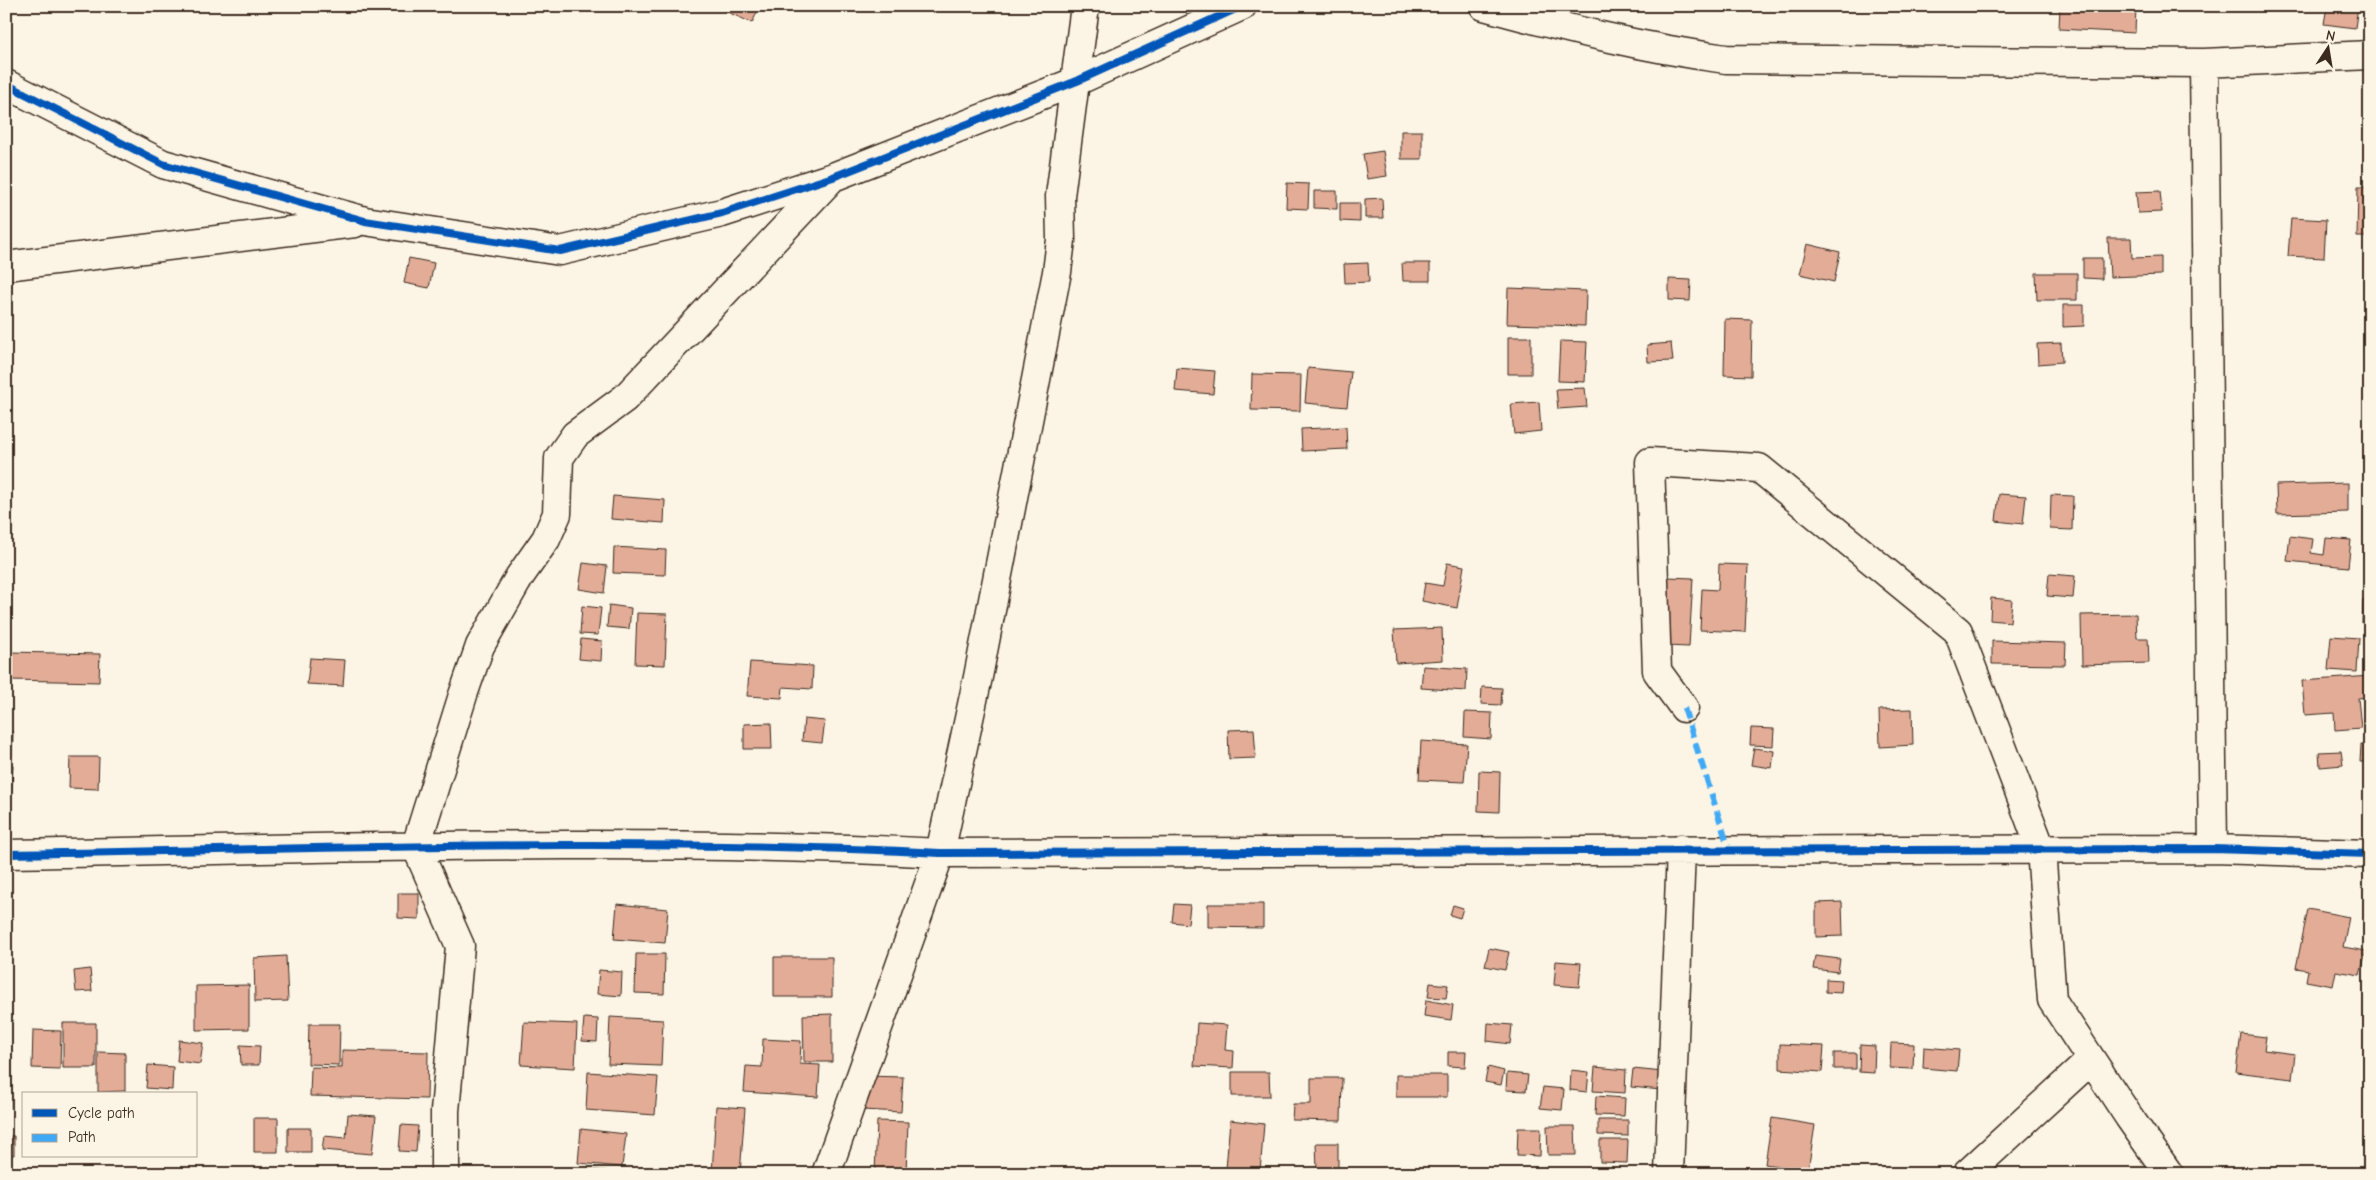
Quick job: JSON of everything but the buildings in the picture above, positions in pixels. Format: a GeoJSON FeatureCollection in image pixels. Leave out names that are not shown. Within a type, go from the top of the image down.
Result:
{"type":"FeatureCollection","features":[{"type":"Feature","properties":{"kind":"street"},"geometry":{"type":"LineString","coordinates":[[826,1174],[940,853],[978,677],[1057,272],[1061,240],[1060,196],[1077,81],[1085,6]]}},
{"type":"Feature","properties":{"kind":"street"},"geometry":{"type":"LineString","coordinates":[[6,84],[163,164],[365,221],[560,251],[722,213],[833,177],[1077,81],[1242,6]]}},
{"type":"Feature","properties":{"kind":"street"},"geometry":{"type":"LineString","coordinates":[[1484,6],[1582,33],[1666,51],[1726,59],[2204,63],[2370,54]]}},
{"type":"Feature","properties":{"kind":"street"},"geometry":{"type":"LineString","coordinates":[[2204,63],[2213,849]]}},
{"type":"Feature","properties":{"kind":"street"},"geometry":{"type":"LineString","coordinates":[[445,1174],[445,1111],[460,946],[416,846],[463,694],[480,646],[520,576],[546,539],[557,514],[559,458],[576,435],[625,398],[833,177]]}},
{"type":"Feature","properties":{"kind":"street"},"geometry":{"type":"LineString","coordinates":[[6,266],[365,221]]}},
{"type":"Feature","properties":{"kind":"street"},"geometry":{"type":"LineString","coordinates":[[1684,708],[1657,671],[1650,462],[1758,468],[1958,631],[2041,849],[2052,1000],[2169,1174]]}},
{"type":"Feature","properties":{"kind":"street"},"geometry":{"type":"LineString","coordinates":[[6,854],[567,844],[837,848],[940,853],[1681,849],[2213,849],[2370,854]]}},
{"type":"Feature","properties":{"kind":"street"},"geometry":{"type":"LineString","coordinates":[[1669,1174],[1681,849]]}},
{"type":"Feature","properties":{"kind":"street"},"geometry":{"type":"LineString","coordinates":[[1967,1174],[2091,1060]]}},
{"type":"Feature","properties":{"kind":"marked path"},"geometry":{"type":"LineString","coordinates":[[1684,708],[1729,849]]}},
{"type":"Feature","properties":{"kind":"cycle path"},"geometry":{"type":"LineString","coordinates":[[6,84],[163,164],[365,221],[560,251],[722,213],[833,177],[1077,81],[1242,6]]}},
{"type":"Feature","properties":{"kind":"cycle path"},"geometry":{"type":"LineString","coordinates":[[6,854],[356,847],[590,845],[823,848],[940,853],[2213,849],[2370,854]]}}]}
